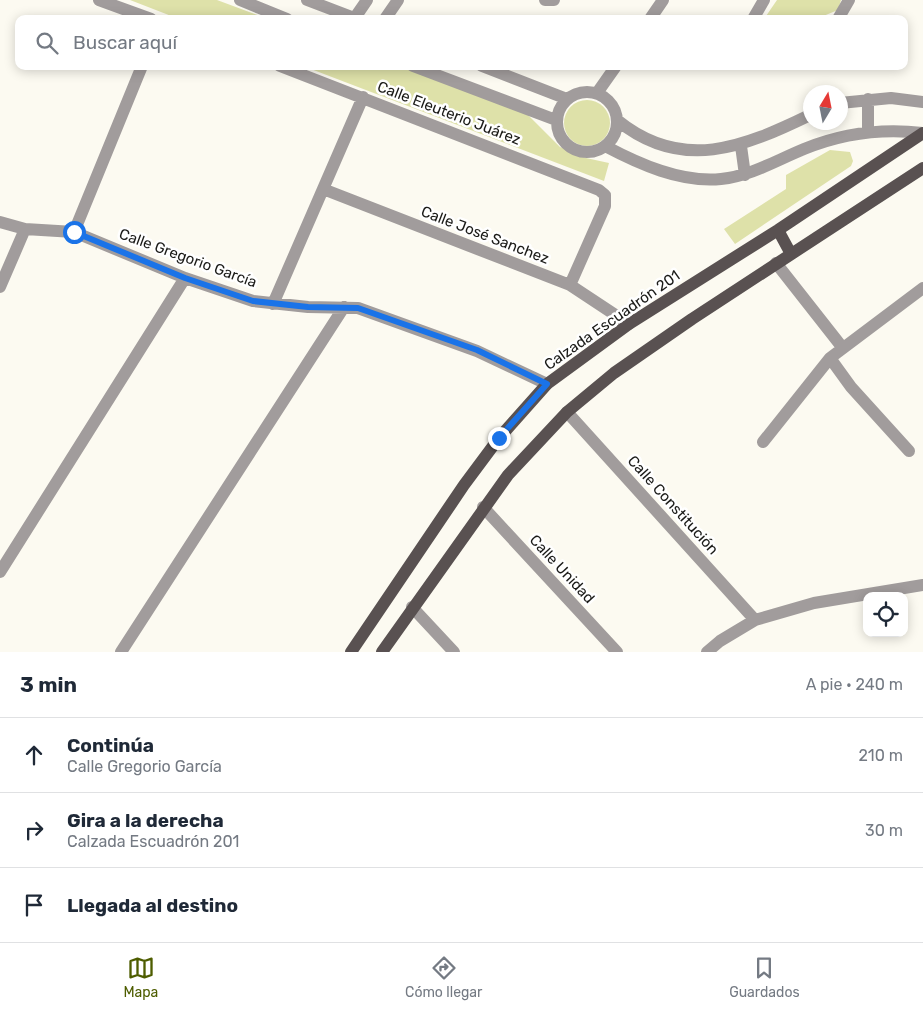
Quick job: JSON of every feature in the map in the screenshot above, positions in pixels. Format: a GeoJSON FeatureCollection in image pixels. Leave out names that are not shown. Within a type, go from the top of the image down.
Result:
{"type":"FeatureCollection","features":[{"type":"Feature","properties":{"kind":"main road","name":"Calzada Escuadrón 201"},"geometry":{"type":"LineString","coordinates":[[351,652],[464,484],[499,438],[547,384],[629,324],[778,230],[923,133]]}},
{"type":"Feature","properties":{"kind":"main road"},"geometry":{"type":"LineString","coordinates":[[382,652],[483,507],[528,451],[567,412],[614,373],[776,263],[923,168]]}},
{"type":"Feature","properties":{"kind":"main road"},"geometry":{"type":"LineString","coordinates":[[778,230],[791,254]]}},
{"type":"Feature","properties":{"kind":"street"},"geometry":{"type":"LineString","coordinates":[[99,0],[140,15]]}},
{"type":"Feature","properties":{"kind":"street"},"geometry":{"type":"LineString","coordinates":[[240,0],[277,15]]}},
{"type":"Feature","properties":{"kind":"street"},"geometry":{"type":"LineString","coordinates":[[307,0],[347,15]]}},
{"type":"Feature","properties":{"kind":"street"},"geometry":{"type":"LineString","coordinates":[[357,15],[367,0]]}},
{"type":"Feature","properties":{"kind":"street"},"geometry":{"type":"LineString","coordinates":[[388,15],[398,0]]}},
{"type":"Feature","properties":{"kind":"street"},"geometry":{"type":"LineString","coordinates":[[544,0],[554,0]]}},
{"type":"Feature","properties":{"kind":"street"},"geometry":{"type":"LineString","coordinates":[[653,15],[664,0]]}},
{"type":"Feature","properties":{"kind":"street"},"geometry":{"type":"LineString","coordinates":[[755,15],[764,0]]}},
{"type":"Feature","properties":{"kind":"street"},"geometry":{"type":"LineString","coordinates":[[840,15],[849,0]]}},
{"type":"Feature","properties":{"kind":"street"},"geometry":{"type":"LineString","coordinates":[[74,232],[140,70]]}},
{"type":"Feature","properties":{"kind":"street","name":"Calle Eleuterio Juárez"},"geometry":{"type":"LineString","coordinates":[[291,70],[599,190],[605,195],[605,206],[570,285]]}},
{"type":"Feature","properties":{"kind":"street"},"geometry":{"type":"LineString","coordinates":[[424,70],[556,120]]}},
{"type":"Feature","properties":{"kind":"street"},"geometry":{"type":"LineString","coordinates":[[492,70],[567,99]]}},
{"type":"Feature","properties":{"kind":"street"},"geometry":{"type":"LineString","coordinates":[[597,93],[613,70]]}},
{"type":"Feature","properties":{"kind":"street"},"geometry":{"type":"LineString","coordinates":[[617,120],[614,135],[605,146],[595,151],[583,152],[572,148],[563,141],[558,131],[556,120],[562,104],[576,93],[597,93],[611,104],[617,120],[630,131],[664,145],[688,150],[712,150],[741,146],[763,138],[803,118]]}},
{"type":"Feature","properties":{"kind":"street"},"geometry":{"type":"LineString","coordinates":[[273,304],[363,97]]}},
{"type":"Feature","properties":{"kind":"street"},"geometry":{"type":"LineString","coordinates":[[848,102],[890,98],[923,102]]}},
{"type":"Feature","properties":{"kind":"street"},"geometry":{"type":"LineString","coordinates":[[868,99],[868,131]]}},
{"type":"Feature","properties":{"kind":"street"},"geometry":{"type":"LineString","coordinates":[[605,146],[651,167],[694,178],[719,180],[744,175],[826,140],[868,131],[896,129],[923,133]]}},
{"type":"Feature","properties":{"kind":"street"},"geometry":{"type":"LineString","coordinates":[[741,146],[744,175]]}},
{"type":"Feature","properties":{"kind":"street","name":"Calle José Sanchez"},"geometry":{"type":"LineString","coordinates":[[323,189],[570,285],[629,324]]}},
{"type":"Feature","properties":{"kind":"street","name":"Calle Gregorio García"},"geometry":{"type":"LineString","coordinates":[[0,222],[24,229],[74,232],[185,278],[253,301],[273,304],[358,308],[477,350],[547,384]]}},
{"type":"Feature","properties":{"kind":"street"},"geometry":{"type":"LineString","coordinates":[[0,287],[24,229]]}},
{"type":"Feature","properties":{"kind":"street"},"geometry":{"type":"LineString","coordinates":[[776,263],[842,347]]}},
{"type":"Feature","properties":{"kind":"street"},"geometry":{"type":"LineString","coordinates":[[0,572],[185,278]]}},
{"type":"Feature","properties":{"kind":"street"},"geometry":{"type":"LineString","coordinates":[[763,442],[830,358],[842,347],[923,288]]}},
{"type":"Feature","properties":{"kind":"street"},"geometry":{"type":"LineString","coordinates":[[121,652],[344,307]]}},
{"type":"Feature","properties":{"kind":"street"},"geometry":{"type":"LineString","coordinates":[[830,358],[857,394],[909,451]]}},
{"type":"Feature","properties":{"kind":"street","name":"Calle Constitución"},"geometry":{"type":"LineString","coordinates":[[567,412],[755,620]]}},
{"type":"Feature","properties":{"kind":"street","name":"Calle Unidad"},"geometry":{"type":"LineString","coordinates":[[483,507],[617,652]]}},
{"type":"Feature","properties":{"kind":"street"},"geometry":{"type":"LineString","coordinates":[[706,652],[720,641],[755,620],[814,603],[923,585]]}},
{"type":"Feature","properties":{"kind":"street"},"geometry":{"type":"LineString","coordinates":[[412,608],[454,652]]}},
{"type":"Feature","properties":{"kind":"green space"},"geometry":{"type":"Polygon","coordinates":[[[130,0],[217,0],[257,15],[169,15],[130,0]]]}},
{"type":"Feature","properties":{"kind":"green space"},"geometry":{"type":"Polygon","coordinates":[[[777,0],[841,0],[838,10],[826,15],[767,15],[777,0]]]}},
{"type":"Feature","properties":{"kind":"green space"},"geometry":{"type":"Polygon","coordinates":[[[313,70],[410,70],[525,112],[560,147],[586,158],[609,163],[604,181],[313,70]]]}},
{"type":"Feature","properties":{"kind":"green space"},"geometry":{"type":"Polygon","coordinates":[[[592,100],[604,106],[609,114],[609,132],[604,140],[596,145],[582,146],[570,140],[565,132],[564,118],[570,106],[578,101],[592,100]]]}},
{"type":"Feature","properties":{"kind":"green space"},"geometry":{"type":"Polygon","coordinates":[[[830,150],[850,152],[853,161],[851,166],[735,244],[724,229],[786,189],[786,175],[830,150]]]}},
{"type":"Feature","properties":{"kind":"route"},"geometry":{"type":"LineString","coordinates":[[74,232],[185,278],[253,301],[308,307],[358,308],[477,350],[547,384],[499,438]]}}]}
